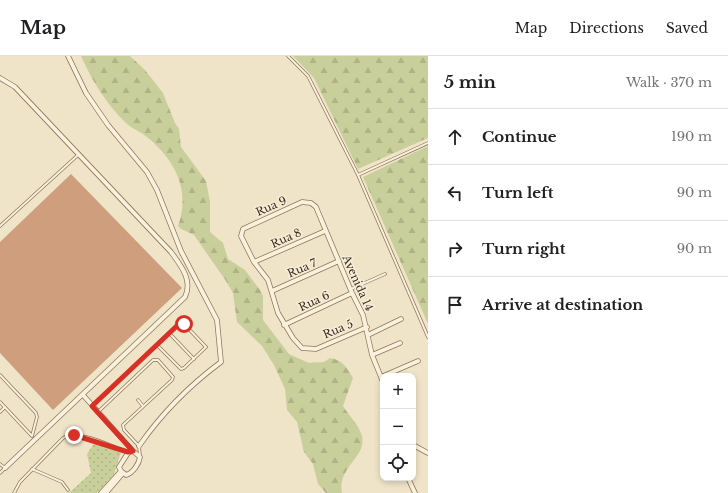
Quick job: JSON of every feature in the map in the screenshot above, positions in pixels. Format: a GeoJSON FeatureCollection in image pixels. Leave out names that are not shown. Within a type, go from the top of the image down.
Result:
{"type":"FeatureCollection","features":[{"type":"Feature","properties":{"kind":"street"},"geometry":{"type":"LineString","coordinates":[[68,56],[86,93],[108,125],[147,172],[157,190],[181,251],[217,320],[222,362],[199,378],[171,406],[151,428],[139,446]]}},
{"type":"Feature","properties":{"kind":"street"},"geometry":{"type":"LineString","coordinates":[[0,78],[16,87],[171,252],[182,267],[189,284],[185,297],[5,468]]}},
{"type":"Feature","properties":{"kind":"street","name":"Rua 9"},"geometry":{"type":"LineString","coordinates":[[254,262],[241,236],[243,229],[302,202]]}},
{"type":"Feature","properties":{"kind":"street","name":"Avenida 14"},"geometry":{"type":"LineString","coordinates":[[302,202],[311,203],[316,207],[367,326],[372,355],[380,377]]}},
{"type":"Feature","properties":{"kind":"street","name":"Rua 8"},"geometry":{"type":"LineString","coordinates":[[254,262],[325,231]]}},
{"type":"Feature","properties":{"kind":"street","name":"Rua 7"},"geometry":{"type":"LineString","coordinates":[[272,290],[339,261]]}},
{"type":"Feature","properties":{"kind":"street"},"geometry":{"type":"LineString","coordinates":[[254,262],[268,280],[272,290],[273,303],[284,325]]}},
{"type":"Feature","properties":{"kind":"street","name":"Rua 6"},"geometry":{"type":"LineString","coordinates":[[284,325],[351,291]]}},
{"type":"Feature","properties":{"kind":"street"},"geometry":{"type":"LineString","coordinates":[[368,335],[401,319]]}},
{"type":"Feature","properties":{"kind":"street","name":"Rua 5"},"geometry":{"type":"LineString","coordinates":[[284,325],[297,345],[309,350],[316,349],[367,326]]}},
{"type":"Feature","properties":{"kind":"street"},"geometry":{"type":"LineString","coordinates":[[372,355],[400,344]]}},
{"type":"Feature","properties":{"kind":"street"},"geometry":{"type":"LineString","coordinates":[[390,373],[418,361]]}},
{"type":"Feature","properties":{"kind":"street"},"geometry":{"type":"LineString","coordinates":[[82,395],[124,442],[130,452],[140,457],[138,464],[130,474],[122,472]]}},
{"type":"Feature","properties":{"kind":"street"},"geometry":{"type":"LineString","coordinates":[[416,446],[428,453]]}},
{"type":"Feature","properties":{"kind":"street"},"geometry":{"type":"LineString","coordinates":[[122,472],[120,465],[130,452]]}},
{"type":"Feature","properties":{"kind":"street"},"geometry":{"type":"LineString","coordinates":[[101,493],[122,472]]}},
{"type":"Feature","properties":{"kind":"street"},"geometry":{"type":"LineString","coordinates":[[106,493],[122,472]]}},
{"type":"Feature","properties":{"kind":"street"},"geometry":{"type":"LineString","coordinates":[[409,481],[415,493]]}},
{"type":"Feature","properties":{"kind":"lane"},"geometry":{"type":"LineString","coordinates":[[288,56],[308,76],[358,175],[428,337]]}},
{"type":"Feature","properties":{"kind":"lane"},"geometry":{"type":"LineString","coordinates":[[358,175],[428,143]]}},
{"type":"Feature","properties":{"kind":"lane"},"geometry":{"type":"LineString","coordinates":[[0,226],[79,154]]}},
{"type":"Feature","properties":{"kind":"lane"},"geometry":{"type":"LineString","coordinates":[[351,291],[385,274]]}},
{"type":"Feature","properties":{"kind":"lane"},"geometry":{"type":"LineString","coordinates":[[92,406],[179,324],[184,324],[206,345],[205,350],[181,368],[157,345]]}},
{"type":"Feature","properties":{"kind":"lane"},"geometry":{"type":"LineString","coordinates":[[169,333],[194,359]]}},
{"type":"Feature","properties":{"kind":"lane"},"geometry":{"type":"LineString","coordinates":[[98,412],[153,360],[156,359],[173,378],[124,425],[124,430],[139,446],[140,457]]}},
{"type":"Feature","properties":{"kind":"lane"},"geometry":{"type":"LineString","coordinates":[[0,375],[36,413],[37,417],[32,436]]}},
{"type":"Feature","properties":{"kind":"lane"},"geometry":{"type":"LineString","coordinates":[[138,400],[143,406]]}},
{"type":"Feature","properties":{"kind":"lane"},"geometry":{"type":"LineString","coordinates":[[0,402],[36,440]]}},
{"type":"Feature","properties":{"kind":"lane"},"geometry":{"type":"LineString","coordinates":[[0,412],[5,407]]}},
{"type":"Feature","properties":{"kind":"lane"},"geometry":{"type":"LineString","coordinates":[[14,493],[20,482],[32,469],[63,438],[69,435],[79,435],[130,452]]}},
{"type":"Feature","properties":{"kind":"lane"},"geometry":{"type":"LineString","coordinates":[[124,442],[130,436]]}},
{"type":"Feature","properties":{"kind":"lane"},"geometry":{"type":"LineString","coordinates":[[0,464],[5,468],[0,473]]}},
{"type":"Feature","properties":{"kind":"lane"},"geometry":{"type":"LineString","coordinates":[[32,469],[62,482],[68,490]]}},
{"type":"Feature","properties":{"kind":"green space"},"geometry":{"type":"Polygon","coordinates":[[[81,56],[130,56],[145,70],[163,93],[175,123],[179,129],[181,147],[206,181],[210,202],[210,232],[223,243],[228,259],[245,270],[260,290],[263,296],[263,320],[289,354],[309,363],[324,362],[330,358],[334,359],[344,365],[351,374],[353,378],[343,406],[359,428],[362,436],[362,443],[357,456],[347,469],[344,476],[342,493],[326,493],[318,484],[313,464],[304,452],[297,422],[287,410],[285,389],[274,365],[262,346],[237,322],[233,293],[226,281],[194,235],[178,226],[182,213],[183,200],[178,177],[173,166],[157,146],[145,135],[127,124],[113,109],[95,83],[81,56]]]}},
{"type":"Feature","properties":{"kind":"green space"},"geometry":{"type":"Polygon","coordinates":[[[293,56],[428,56],[428,138],[358,169],[314,78],[293,56]]]}},
{"type":"Feature","properties":{"kind":"green space"},"geometry":{"type":"Polygon","coordinates":[[[428,146],[428,324],[363,177],[428,146]]]}},
{"type":"Feature","properties":{"kind":"green space"},"geometry":{"type":"Polygon","coordinates":[[[95,442],[121,452],[114,474],[97,493],[69,493],[91,473],[87,454],[95,442]]]}},
{"type":"Feature","properties":{"kind":"building"},"geometry":{"type":"Polygon","coordinates":[[[71,174],[182,288],[53,410],[0,353],[0,242],[71,174]]]}},
{"type":"Feature","properties":{"kind":"route"},"geometry":{"type":"LineString","coordinates":[[74,435],[79,435],[128,452],[133,451],[92,406],[179,324],[184,324]]}}]}
